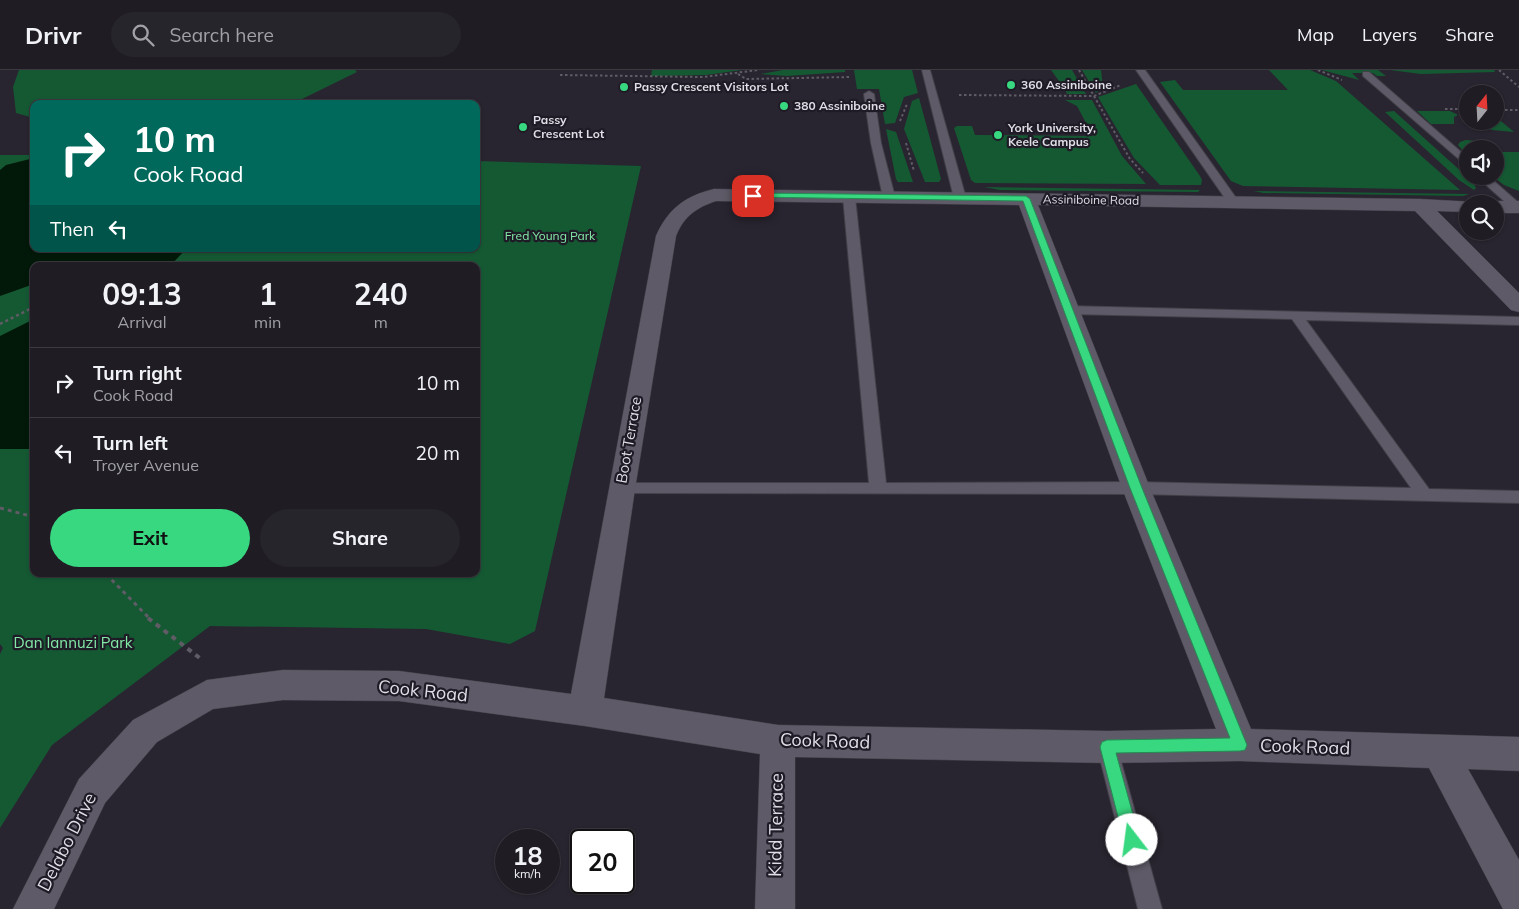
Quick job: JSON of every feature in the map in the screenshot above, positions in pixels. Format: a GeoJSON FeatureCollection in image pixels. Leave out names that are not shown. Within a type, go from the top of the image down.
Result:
{"type":"FeatureCollection","features":[{"type":"Feature","properties":{"kind":"street","name":"Assiniboine Road"},"geometry":{"type":"LineString","coordinates":[[714,195],[1459,206]]}},
{"type":"Feature","properties":{"kind":"street","name":"Boot Terrace"},"geometry":{"type":"LineString","coordinates":[[585,711],[620,489],[666,236],[672,220],[681,210],[714,195]]}},
{"type":"Feature","properties":{"kind":"street"},"geometry":{"type":"LineString","coordinates":[[1026,199],[1136,488],[1240,745]]}},
{"type":"Feature","properties":{"kind":"street"},"geometry":{"type":"LineString","coordinates":[[1420,205],[1519,305]]}},
{"type":"Feature","properties":{"kind":"street"},"geometry":{"type":"LineString","coordinates":[[1504,207],[1518,207]]}},
{"type":"Feature","properties":{"kind":"street","name":"Cook Road"},"geometry":{"type":"LineString","coordinates":[[145,731],[207,696],[283,685],[399,686],[585,711],[778,741],[1107,747],[1240,745],[1440,753],[1519,754]]}},
{"type":"Feature","properties":{"kind":"street","name":"Delabo Drive"},"geometry":{"type":"LineString","coordinates":[[33,909],[92,791],[145,731]]}},
{"type":"Feature","properties":{"kind":"street","name":"Kidd Terrace"},"geometry":{"type":"LineString","coordinates":[[775,909],[778,741]]}},
{"type":"Feature","properties":{"kind":"street"},"geometry":{"type":"LineString","coordinates":[[1440,753],[1519,899]]}},
{"type":"Feature","properties":{"kind":"lane"},"geometry":{"type":"LineString","coordinates":[[926,70],[960,198]]}},
{"type":"Feature","properties":{"kind":"lane"},"geometry":{"type":"LineString","coordinates":[[1140,70],[1233,202]]}},
{"type":"Feature","properties":{"kind":"lane"},"geometry":{"type":"LineString","coordinates":[[1366,74],[1459,156]]}},
{"type":"Feature","properties":{"kind":"lane"},"geometry":{"type":"LineString","coordinates":[[869,94],[876,143],[889,197]]}},
{"type":"Feature","properties":{"kind":"lane"},"geometry":{"type":"LineString","coordinates":[[1492,185],[1518,207]]}},
{"type":"Feature","properties":{"kind":"lane"},"geometry":{"type":"LineString","coordinates":[[849,197],[878,488]]}},
{"type":"Feature","properties":{"kind":"lane"},"geometry":{"type":"LineString","coordinates":[[1068,310],[1519,321]]}},
{"type":"Feature","properties":{"kind":"lane"},"geometry":{"type":"LineString","coordinates":[[1297,317],[1424,494]]}},
{"type":"Feature","properties":{"kind":"lane"},"geometry":{"type":"LineString","coordinates":[[620,489],[1136,488],[1519,496]]}},
{"type":"Feature","properties":{"kind":"lane"},"geometry":{"type":"LineString","coordinates":[[1107,747],[1150,909]]}},
{"type":"Feature","properties":{"kind":"path"},"geometry":{"type":"LineString","coordinates":[[560,75],[703,77],[758,70]]}},
{"type":"Feature","properties":{"kind":"path"},"geometry":{"type":"LineString","coordinates":[[1079,70],[1130,159],[1143,173]]}},
{"type":"Feature","properties":{"kind":"path"},"geometry":{"type":"LineString","coordinates":[[1499,70],[1519,86]]}},
{"type":"Feature","properties":{"kind":"path"},"geometry":{"type":"LineString","coordinates":[[738,73],[746,79],[851,77]]}},
{"type":"Feature","properties":{"kind":"path"},"geometry":{"type":"LineString","coordinates":[[899,126],[910,97],[933,95],[1094,96],[1130,82],[1148,81]]}},
{"type":"Feature","properties":{"kind":"path"},"geometry":{"type":"LineString","coordinates":[[1504,110],[1519,110]]}},
{"type":"Feature","properties":{"kind":"path"},"geometry":{"type":"LineString","coordinates":[[905,141],[915,174]]}},
{"type":"Feature","properties":{"kind":"path"},"geometry":{"type":"LineString","coordinates":[[0,324],[30,309]]}},
{"type":"Feature","properties":{"kind":"path"},"geometry":{"type":"LineString","coordinates":[[0,508],[30,516]]}},
{"type":"Feature","properties":{"kind":"path"},"geometry":{"type":"LineString","coordinates":[[109,577],[142,613],[201,660]]}},
{"type":"Feature","properties":{"kind":"green space"},"geometry":{"type":"Polygon","coordinates":[[[19,70],[355,70],[357,72],[300,100],[30,100],[30,117],[16,113],[13,87],[19,70]]]}},
{"type":"Feature","properties":{"kind":"green space"},"geometry":{"type":"Polygon","coordinates":[[[652,70],[742,70],[706,75],[651,76],[652,70]]]}},
{"type":"Feature","properties":{"kind":"green space"},"geometry":{"type":"Polygon","coordinates":[[[783,70],[845,70],[845,72],[787,76],[760,74],[783,70]]]}},
{"type":"Feature","properties":{"kind":"green space"},"geometry":{"type":"Polygon","coordinates":[[[854,70],[912,70],[918,93],[904,97],[895,123],[885,124],[879,89],[857,89],[854,70]]]}},
{"type":"Feature","properties":{"kind":"green space"},"geometry":{"type":"Polygon","coordinates":[[[1051,70],[1072,70],[1086,94],[1067,94],[1065,89],[1060,89],[1056,81],[1059,81],[1051,70]]]}},
{"type":"Feature","properties":{"kind":"green space"},"geometry":{"type":"Polygon","coordinates":[[[1082,70],[1101,70],[1103,87],[1096,93],[1082,70]]]}},
{"type":"Feature","properties":{"kind":"green space"},"geometry":{"type":"Polygon","coordinates":[[[1269,70],[1310,70],[1336,81],[1460,190],[1243,186],[1231,181],[1160,82],[1175,80],[1183,90],[1288,90],[1269,70]]]}},
{"type":"Feature","properties":{"kind":"green space"},"geometry":{"type":"Polygon","coordinates":[[[1322,70],[1378,70],[1386,76],[1377,76],[1373,73],[1352,73],[1359,80],[1322,70]]]}},
{"type":"Feature","properties":{"kind":"green space"},"geometry":{"type":"Polygon","coordinates":[[[1390,70],[1494,70],[1495,72],[1421,74],[1390,70]]]}},
{"type":"Feature","properties":{"kind":"green space"},"geometry":{"type":"Polygon","coordinates":[[[1136,84],[1200,176],[1202,180],[1201,185],[1160,185],[1134,158],[1098,97],[1136,84]]]}},
{"type":"Feature","properties":{"kind":"green space"},"geometry":{"type":"Polygon","coordinates":[[[919,98],[941,179],[939,182],[925,182],[904,129],[912,101],[919,98]]]}},
{"type":"Feature","properties":{"kind":"green space"},"geometry":{"type":"Polygon","coordinates":[[[1065,100],[1092,100],[1122,156],[1146,184],[975,183],[971,180],[954,128],[957,126],[972,126],[975,135],[1093,136],[1077,106],[1065,100]]]}},
{"type":"Feature","properties":{"kind":"green space"},"geometry":{"type":"Polygon","coordinates":[[[1394,111],[1459,169],[1459,180],[1385,112],[1394,111]]]}},
{"type":"Feature","properties":{"kind":"green space"},"geometry":{"type":"Polygon","coordinates":[[[1417,111],[1450,111],[1458,115],[1454,117],[1454,124],[1431,124],[1417,111]]]}},
{"type":"Feature","properties":{"kind":"green space"},"geometry":{"type":"Polygon","coordinates":[[[1504,124],[1514,132],[1492,130],[1504,130],[1504,124]]]}},
{"type":"Feature","properties":{"kind":"green space"},"geometry":{"type":"Polygon","coordinates":[[[886,129],[896,132],[913,182],[898,182],[896,179],[886,129]]]}},
{"type":"Feature","properties":{"kind":"green space"},"geometry":{"type":"Polygon","coordinates":[[[1504,152],[1519,152],[1519,191],[1504,185],[1504,152]]]}},
{"type":"Feature","properties":{"kind":"green space","name":"Fred Young Park"},"geometry":{"type":"Polygon","coordinates":[[[0,155],[30,155],[30,252],[480,252],[480,161],[641,166],[535,631],[510,644],[426,629],[210,626],[52,745],[0,828],[0,654],[3,648],[0,644],[0,155]]]}},
{"type":"Feature","properties":{"kind":"green space"},"geometry":{"type":"Polygon","coordinates":[[[1466,185],[1474,185],[1476,188],[1474,190],[1466,185]]]}},
{"type":"Feature","properties":{"kind":"green space"},"geometry":{"type":"Polygon","coordinates":[[[984,187],[1200,190],[1198,192],[1000,190],[984,187]]]}},
{"type":"Feature","properties":{"kind":"green space"},"geometry":{"type":"Polygon","coordinates":[[[1254,191],[1469,194],[1459,196],[1263,193],[1254,191]]]}},
{"type":"Feature","properties":{"kind":"shaded area"},"geometry":{"type":"Polygon","coordinates":[[[30,159],[30,252],[183,252],[174,262],[30,262],[30,285],[0,296],[0,170],[6,165],[30,159]]]}},
{"type":"Feature","properties":{"kind":"shaded area"},"geometry":{"type":"Polygon","coordinates":[[[30,321],[30,449],[0,449],[0,336],[30,321]]]}},
{"type":"Feature","properties":{"kind":"place","name":"360 Assiniboine"},"geometry":{"type":"Point","coordinates":[1011,85]}},
{"type":"Feature","properties":{"kind":"place","name":"Passy Crescent Visitors Lot"},"geometry":{"type":"Point","coordinates":[624,87]}},
{"type":"Feature","properties":{"kind":"place","name":"380 Assiniboine"},"geometry":{"type":"Point","coordinates":[784,106]}},
{"type":"Feature","properties":{"kind":"place","name":"Passy Crescent Lot"},"geometry":{"type":"Point","coordinates":[523,127]}},
{"type":"Feature","properties":{"kind":"place","name":"York University, Keele Campus"},"geometry":{"type":"Point","coordinates":[998,135]}},
{"type":"Feature","properties":{"kind":"route"},"geometry":{"type":"LineString","coordinates":[[753,196],[1026,199],[1136,488],[1240,745],[1107,747],[1132,840]]}},
{"type":"Feature","properties":{"kind":"park label","name":"Dan Iannuzi Park"},"geometry":{"type":"Point","coordinates":[73,643]}}]}
